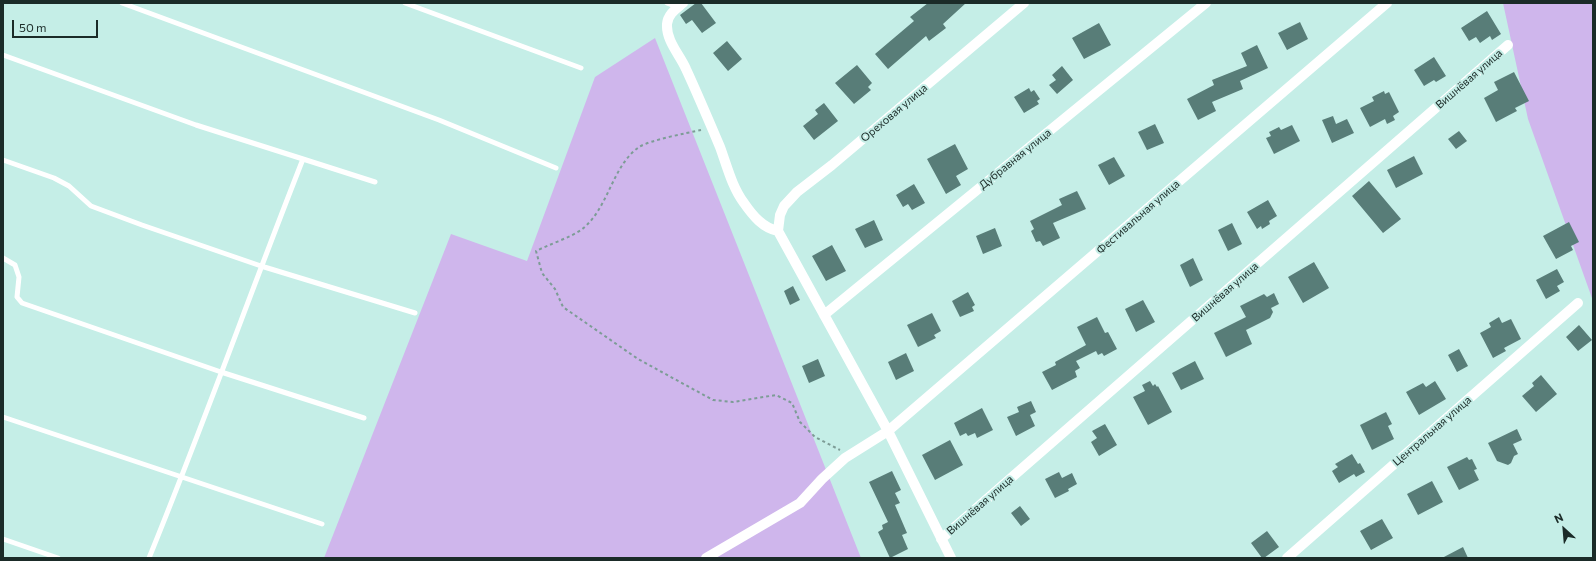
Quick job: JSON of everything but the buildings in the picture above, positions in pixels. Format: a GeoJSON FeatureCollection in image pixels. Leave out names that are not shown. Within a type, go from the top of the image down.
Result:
{"type":"FeatureCollection","features":[{"type":"Feature","properties":{"kind":"street","name":"Ореховая улица"},"geometry":{"type":"LineString","coordinates":[[778,231],[780,215],[784,206],[797,192],[832,165],[1024,3]]}},
{"type":"Feature","properties":{"kind":"street","name":"Дубравная улица"},"geometry":{"type":"LineString","coordinates":[[824,315],[1206,3]]}},
{"type":"Feature","properties":{"kind":"street","name":"Фестивальная улица"},"geometry":{"type":"LineString","coordinates":[[706,558],[800,503],[845,458],[888,431],[1387,3]]}},
{"type":"Feature","properties":{"kind":"street"},"geometry":{"type":"LineString","coordinates":[[674,6],[667,24],[672,46],[683,62],[742,202],[754,217],[768,229],[778,231],[888,431],[951,558]]}},
{"type":"Feature","properties":{"kind":"street","name":"Вишнёвая улица"},"geometry":{"type":"LineString","coordinates":[[941,539],[1508,45]]}},
{"type":"Feature","properties":{"kind":"street","name":"Центральная улица"},"geometry":{"type":"LineString","coordinates":[[1287,558],[1578,303]]}},
{"type":"Feature","properties":{"kind":"lane"},"geometry":{"type":"LineString","coordinates":[[122,3],[439,120],[556,168]]}},
{"type":"Feature","properties":{"kind":"lane"},"geometry":{"type":"LineString","coordinates":[[405,3],[581,68]]}},
{"type":"Feature","properties":{"kind":"lane"},"geometry":{"type":"LineString","coordinates":[[3,55],[196,125],[375,182]]}},
{"type":"Feature","properties":{"kind":"lane"},"geometry":{"type":"LineString","coordinates":[[149,558],[303,158]]}},
{"type":"Feature","properties":{"kind":"lane"},"geometry":{"type":"LineString","coordinates":[[3,160],[54,178],[69,186],[91,206],[142,225],[261,266],[415,313]]}},
{"type":"Feature","properties":{"kind":"lane"},"geometry":{"type":"LineString","coordinates":[[3,258],[15,265],[19,277],[17,297],[22,303],[221,372],[364,418]]}},
{"type":"Feature","properties":{"kind":"lane"},"geometry":{"type":"LineString","coordinates":[[3,417],[181,478],[322,524]]}},
{"type":"Feature","properties":{"kind":"lane"},"geometry":{"type":"LineString","coordinates":[[3,539],[58,558]]}},
{"type":"Feature","properties":{"kind":"path"},"geometry":{"type":"LineString","coordinates":[[712,128],[659,140],[639,147],[621,166],[595,214],[581,230],[536,251],[542,273],[555,289],[563,307],[638,359],[713,400],[733,402],[776,395],[792,403],[800,422],[815,437],[840,449],[845,458]]}},
{"type":"Feature","properties":{"kind":"shaded area"},"geometry":{"type":"Polygon","coordinates":[[[1503,3],[1593,3],[1593,301],[1528,119],[1503,3]]]}},
{"type":"Feature","properties":{"kind":"shaded area"},"geometry":{"type":"Polygon","coordinates":[[[655,38],[861,558],[324,558],[451,234],[527,261],[595,77],[655,38]]]}}]}
